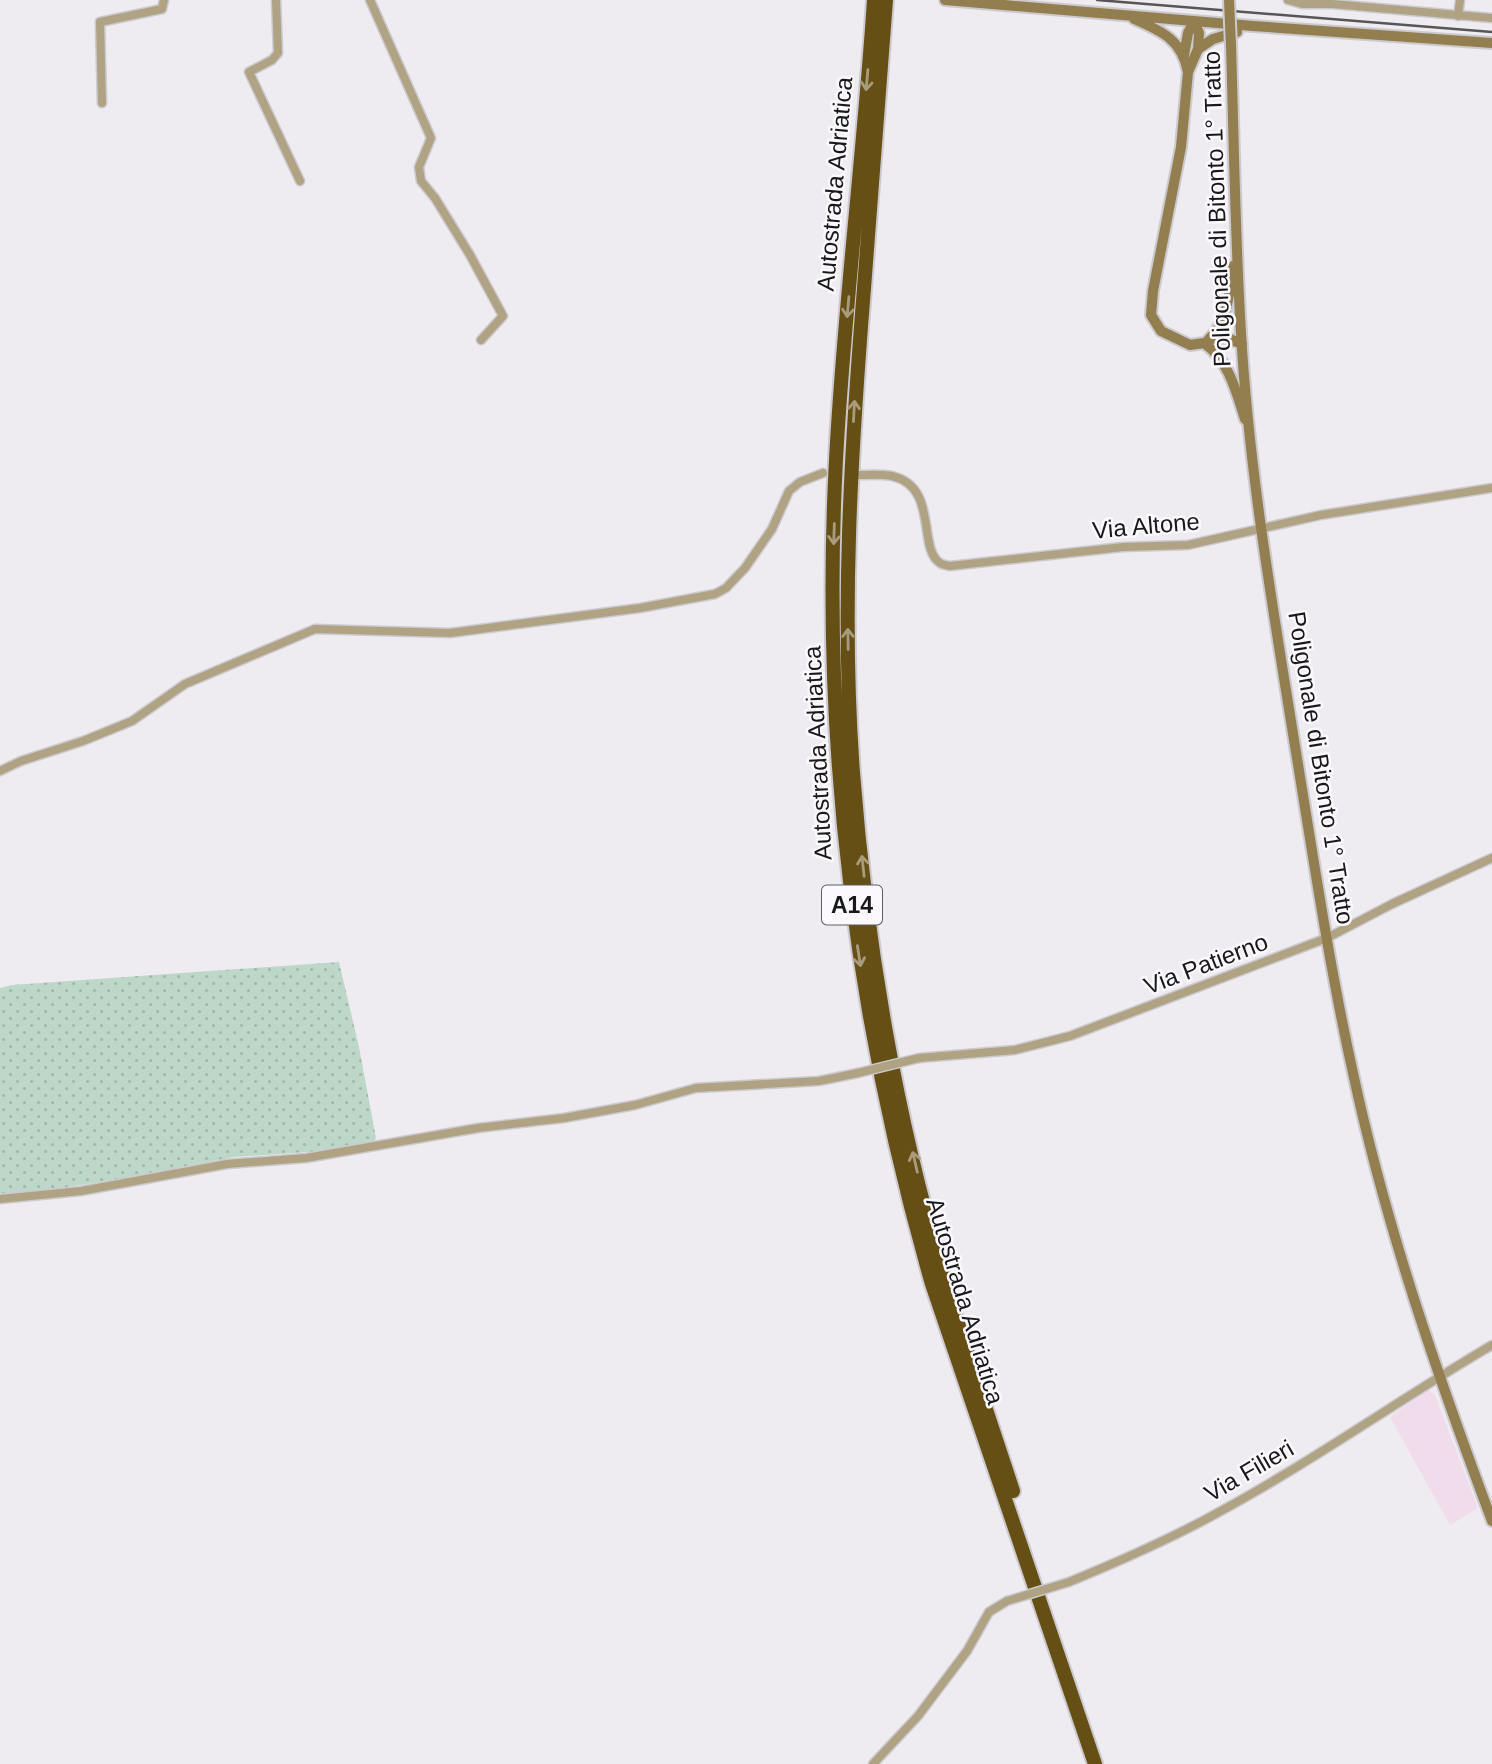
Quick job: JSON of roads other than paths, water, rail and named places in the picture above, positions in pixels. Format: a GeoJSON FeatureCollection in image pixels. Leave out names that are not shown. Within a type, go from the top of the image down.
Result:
{"type":"FeatureCollection","features":[{"type":"Feature","properties":{"kind":"highway","name":"Autostrada Adriatica"},"geometry":{"type":"LineString","coordinates":[[879,6],[835,460],[834,708],[850,893],[874,1042],[913,1216],[932,1284],[1095,1764]]}},
{"type":"Feature","properties":{"kind":"highway","name":"Autostrada Adriatica"},"geometry":{"type":"LineString","coordinates":[[879,6],[854,402],[847,588],[853,772],[873,952],[904,1117],[944,1279],[1105,1764]]}},
{"type":"Feature","properties":{"kind":"main road"},"geometry":{"type":"LineString","coordinates":[[945,0],[1492,43]]}},
{"type":"Feature","properties":{"kind":"main road","name":"Poligonale di Bitonto 1° Tratto"},"geometry":{"type":"LineString","coordinates":[[1229,0],[1242,344],[1262,529],[1277,636],[1327,938],[1353,1075],[1398,1252],[1439,1376],[1492,1521]]}},
{"type":"Feature","properties":{"kind":"main road"},"geometry":{"type":"LineString","coordinates":[[1125,15],[1157,29],[1179,46],[1188,72]]}},
{"type":"Feature","properties":{"kind":"main road"},"geometry":{"type":"LineString","coordinates":[[1194,21],[1199,33],[1198,50],[1188,72],[1181,147],[1153,291],[1151,315],[1161,331],[1190,345],[1204,343],[1226,348],[1242,344]]}},
{"type":"Feature","properties":{"kind":"main road"},"geometry":{"type":"LineString","coordinates":[[1184,56],[1188,33],[1194,21]]}},
{"type":"Feature","properties":{"kind":"main road"},"geometry":{"type":"LineString","coordinates":[[1198,50],[1213,39],[1253,26]]}},
{"type":"Feature","properties":{"kind":"main road"},"geometry":{"type":"LineString","coordinates":[[1204,343],[1217,332],[1227,307],[1237,238]]}},
{"type":"Feature","properties":{"kind":"main road"},"geometry":{"type":"LineString","coordinates":[[1204,343],[1217,352],[1231,377],[1252,437]]}},
{"type":"Feature","properties":{"kind":"street"},"geometry":{"type":"LineString","coordinates":[[102,103],[100,22],[162,9],[164,0]]}},
{"type":"Feature","properties":{"kind":"street"},"geometry":{"type":"LineString","coordinates":[[276,0],[278,53],[272,60],[249,72],[300,181]]}},
{"type":"Feature","properties":{"kind":"street"},"geometry":{"type":"LineString","coordinates":[[370,0],[431,138],[419,167],[421,181],[435,198],[470,255],[503,316],[481,340]]}},
{"type":"Feature","properties":{"kind":"street"},"geometry":{"type":"LineString","coordinates":[[1288,0],[1302,4],[1332,4],[1492,19]]}},
{"type":"Feature","properties":{"kind":"street"},"geometry":{"type":"LineString","coordinates":[[1458,16],[1460,0]]}},
{"type":"Feature","properties":{"kind":"street"},"geometry":{"type":"LineString","coordinates":[[0,771],[132,721],[185,684],[315,629],[450,633],[640,608],[715,594],[726,588],[745,569],[772,529],[789,491],[800,482],[824,473]]}},
{"type":"Feature","properties":{"kind":"street","name":"Via Altone"},"geometry":{"type":"LineString","coordinates":[[858,475],[891,476],[911,487],[918,494],[934,556],[940,564],[950,566],[1095,550],[1188,545],[1321,515],[1492,488]]}},
{"type":"Feature","properties":{"kind":"street","name":"Via Patierno"},"geometry":{"type":"LineString","coordinates":[[0,1199],[81,1191],[227,1164],[306,1158],[478,1128],[564,1118],[635,1105],[696,1088],[819,1081],[919,1058],[1015,1050],[1070,1036],[1327,938],[1392,904],[1492,858]]}},
{"type":"Feature","properties":{"kind":"street","name":"Via Filieri"},"geometry":{"type":"LineString","coordinates":[[873,1764],[918,1716],[967,1651],[989,1612],[1007,1601],[1069,1582],[1125,1560],[1218,1513],[1492,1345]]}},
{"type":"Feature","properties":{"kind":"railway"},"geometry":{"type":"LineString","coordinates":[[1097,0],[1492,32]]}}]}
